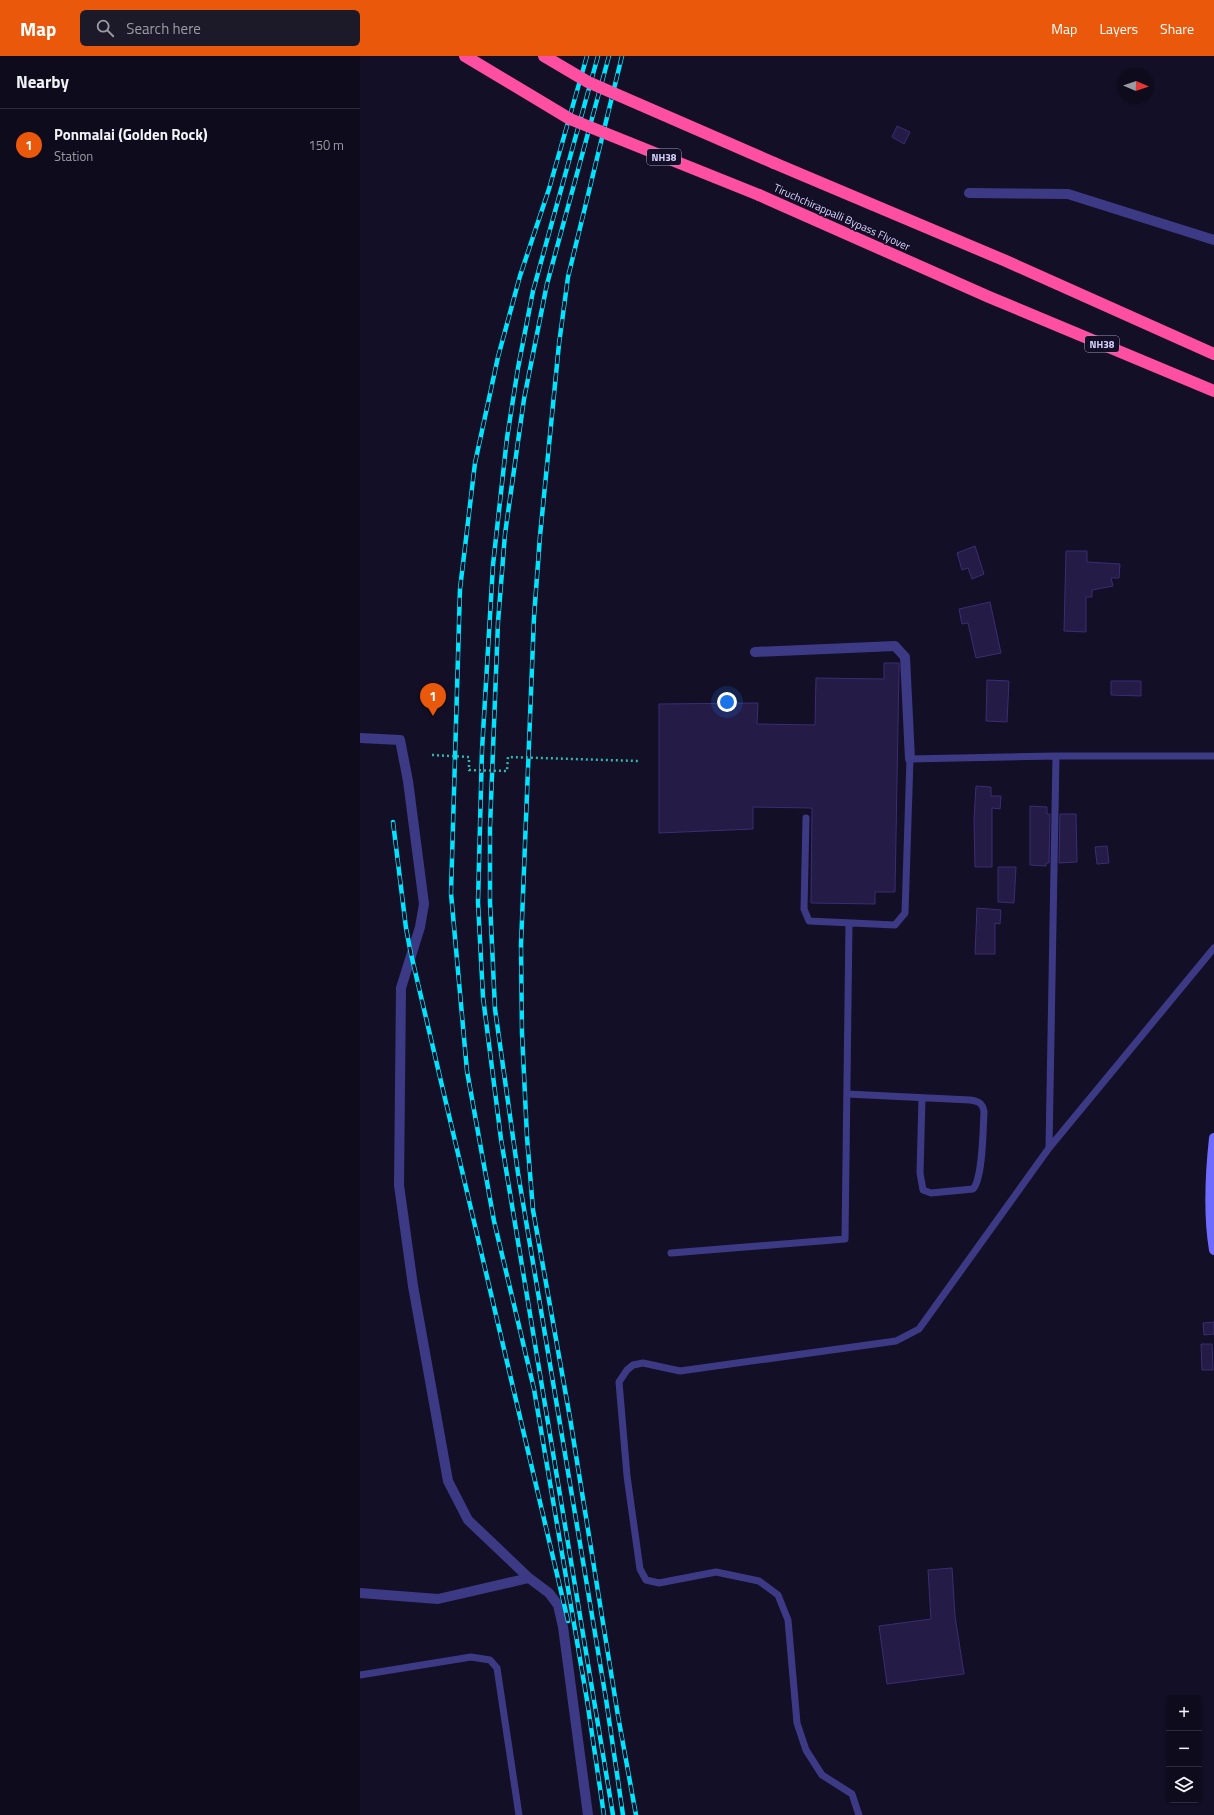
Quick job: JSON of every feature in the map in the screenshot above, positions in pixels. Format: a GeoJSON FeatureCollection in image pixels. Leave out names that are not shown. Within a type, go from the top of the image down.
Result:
{"type":"FeatureCollection","features":[{"type":"Feature","properties":{"kind":"highway","name":"Tiruchchirappalli Bypass Flyover"},"geometry":{"type":"LineString","coordinates":[[466,56],[570,119],[759,195],[989,297],[1214,392]]}},
{"type":"Feature","properties":{"kind":"highway","name":"Tiruchchirappalli Bypass Flyover"},"geometry":{"type":"LineString","coordinates":[[544,56],[588,82],[1006,261],[1214,354]]}},
{"type":"Feature","properties":{"kind":"street"},"geometry":{"type":"LineString","coordinates":[[969,192],[1068,194],[1214,240]]}},
{"type":"Feature","properties":{"kind":"street"},"geometry":{"type":"LineString","coordinates":[[755,652],[895,646],[904,657],[910,759]]}},
{"type":"Feature","properties":{"kind":"street"},"geometry":{"type":"LineString","coordinates":[[360,738],[400,740],[408,781],[424,904],[420,927],[401,988],[399,1185],[413,1286],[448,1481],[468,1520],[529,1578],[549,1593],[558,1605],[563,1627],[588,1815]]}},
{"type":"Feature","properties":{"kind":"street"},"geometry":{"type":"LineString","coordinates":[[1214,1138],[1210,1170],[1214,1246]]}},
{"type":"Feature","properties":{"kind":"street"},"geometry":{"type":"LineString","coordinates":[[360,1593],[438,1599],[529,1578]]}},
{"type":"Feature","properties":{"kind":"lane"},"geometry":{"type":"LineString","coordinates":[[1049,1148],[1056,756]]}},
{"type":"Feature","properties":{"kind":"lane"},"geometry":{"type":"LineString","coordinates":[[806,818],[804,909],[809,921],[895,925],[905,913],[910,759],[1056,756],[1214,756]]}},
{"type":"Feature","properties":{"kind":"lane"},"geometry":{"type":"LineString","coordinates":[[671,1253],[845,1239],[849,923]]}},
{"type":"Feature","properties":{"kind":"lane"},"geometry":{"type":"LineString","coordinates":[[859,1815],[852,1794],[822,1774],[806,1750],[797,1723],[788,1620],[778,1595],[759,1581],[716,1572],[659,1583],[646,1580],[643,1575],[640,1569],[627,1476],[619,1382],[627,1370],[633,1365],[643,1363],[680,1371],[896,1341],[919,1329],[1049,1148],[1214,948]]}},
{"type":"Feature","properties":{"kind":"lane"},"geometry":{"type":"LineString","coordinates":[[847,1094],[970,1100],[980,1103],[983,1107],[981,1161],[977,1181],[973,1189],[931,1193],[923,1190],[920,1173],[922,1098]]}},
{"type":"Feature","properties":{"kind":"lane"},"geometry":{"type":"LineString","coordinates":[[360,1675],[471,1656],[490,1660],[497,1668],[519,1815]]}},
{"type":"Feature","properties":{"kind":"path"},"geometry":{"type":"LineString","coordinates":[[432,755],[469,757],[469,770],[507,771],[508,757],[639,761]]}},
{"type":"Feature","properties":{"kind":"building"},"geometry":{"type":"Polygon","coordinates":[[[897,126],[910,132],[904,144],[892,137],[897,126]]]}},
{"type":"Feature","properties":{"kind":"building"},"geometry":{"type":"Polygon","coordinates":[[[975,546],[984,574],[972,579],[968,568],[962,570],[957,553],[975,546]]]}},
{"type":"Feature","properties":{"kind":"building"},"geometry":{"type":"Polygon","coordinates":[[[1066,551],[1087,551],[1087,562],[1120,564],[1119,578],[1111,578],[1113,586],[1092,590],[1092,597],[1086,597],[1086,632],[1064,631],[1066,551]]]}},
{"type":"Feature","properties":{"kind":"building"},"geometry":{"type":"Polygon","coordinates":[[[990,602],[1001,653],[976,658],[968,623],[962,624],[959,609],[990,602]]]}},
{"type":"Feature","properties":{"kind":"building"},"geometry":{"type":"Polygon","coordinates":[[[884,663],[899,663],[895,892],[875,892],[875,904],[811,903],[812,808],[753,807],[753,829],[659,833],[659,704],[758,703],[757,724],[815,725],[816,678],[884,679],[884,663]]]}},
{"type":"Feature","properties":{"kind":"building"},"geometry":{"type":"Polygon","coordinates":[[[987,680],[1009,681],[1007,722],[986,721],[987,680]]]}},
{"type":"Feature","properties":{"kind":"building"},"geometry":{"type":"Polygon","coordinates":[[[1111,681],[1141,681],[1141,696],[1111,695],[1111,681]]]}},
{"type":"Feature","properties":{"kind":"building"},"geometry":{"type":"Polygon","coordinates":[[[976,786],[991,787],[991,796],[1001,796],[1000,809],[992,808],[992,867],[975,867],[974,820],[976,786]]]}},
{"type":"Feature","properties":{"kind":"building"},"geometry":{"type":"Polygon","coordinates":[[[1030,806],[1047,807],[1047,814],[1050,814],[1049,863],[1046,863],[1046,866],[1030,865],[1030,806]]]}},
{"type":"Feature","properties":{"kind":"building"},"geometry":{"type":"Polygon","coordinates":[[[1060,814],[1076,814],[1077,862],[1059,863],[1060,814]]]}},
{"type":"Feature","properties":{"kind":"building"},"geometry":{"type":"Polygon","coordinates":[[[1107,846],[1109,863],[1097,864],[1095,847],[1107,846]]]}},
{"type":"Feature","properties":{"kind":"building"},"geometry":{"type":"Polygon","coordinates":[[[998,867],[1016,867],[1014,903],[998,902],[998,867]]]}},
{"type":"Feature","properties":{"kind":"building"},"geometry":{"type":"Polygon","coordinates":[[[977,908],[1001,910],[1000,924],[995,923],[995,954],[975,954],[977,908]]]}},
{"type":"Feature","properties":{"kind":"building"},"geometry":{"type":"Polygon","coordinates":[[[1214,1322],[1214,1334],[1204,1335],[1203,1323],[1214,1322]]]}},
{"type":"Feature","properties":{"kind":"building"},"geometry":{"type":"Polygon","coordinates":[[[1201,1344],[1212,1344],[1213,1370],[1202,1370],[1201,1344]]]}},
{"type":"Feature","properties":{"kind":"building"},"geometry":{"type":"Polygon","coordinates":[[[952,1568],[955,1616],[964,1674],[887,1684],[879,1626],[931,1619],[928,1570],[952,1568]]]}},
{"type":"Feature","properties":{"kind":"railway"},"geometry":{"type":"LineString","coordinates":[[587,56],[549,189],[520,276],[498,357],[475,463],[460,589],[451,893],[467,1071],[494,1221],[534,1389],[587,1700],[604,1815]]}},
{"type":"Feature","properties":{"kind":"railway"},"geometry":{"type":"LineString","coordinates":[[598,56],[533,291],[518,368],[507,438],[493,565],[482,750],[478,902],[483,997],[501,1139],[613,1815]]}},
{"type":"Feature","properties":{"kind":"railway"},"geometry":{"type":"LineString","coordinates":[[609,56],[547,284],[524,399],[505,534],[498,622],[490,827],[490,902],[495,1009],[518,1173],[606,1699],[623,1815]]}},
{"type":"Feature","properties":{"kind":"railway"},"geometry":{"type":"LineString","coordinates":[[622,56],[568,277],[559,344],[540,536],[534,617],[521,945],[522,1033],[527,1137],[533,1210],[570,1418],[618,1716],[636,1815]]}},
{"type":"Feature","properties":{"kind":"railway"},"geometry":{"type":"LineString","coordinates":[[393,822],[406,928],[411,954],[568,1621]]}},
{"type":"Feature","properties":{"kind":"place","name":"Ponmalai (Golden Rock)"},"geometry":{"type":"Point","coordinates":[433,716]}}]}
